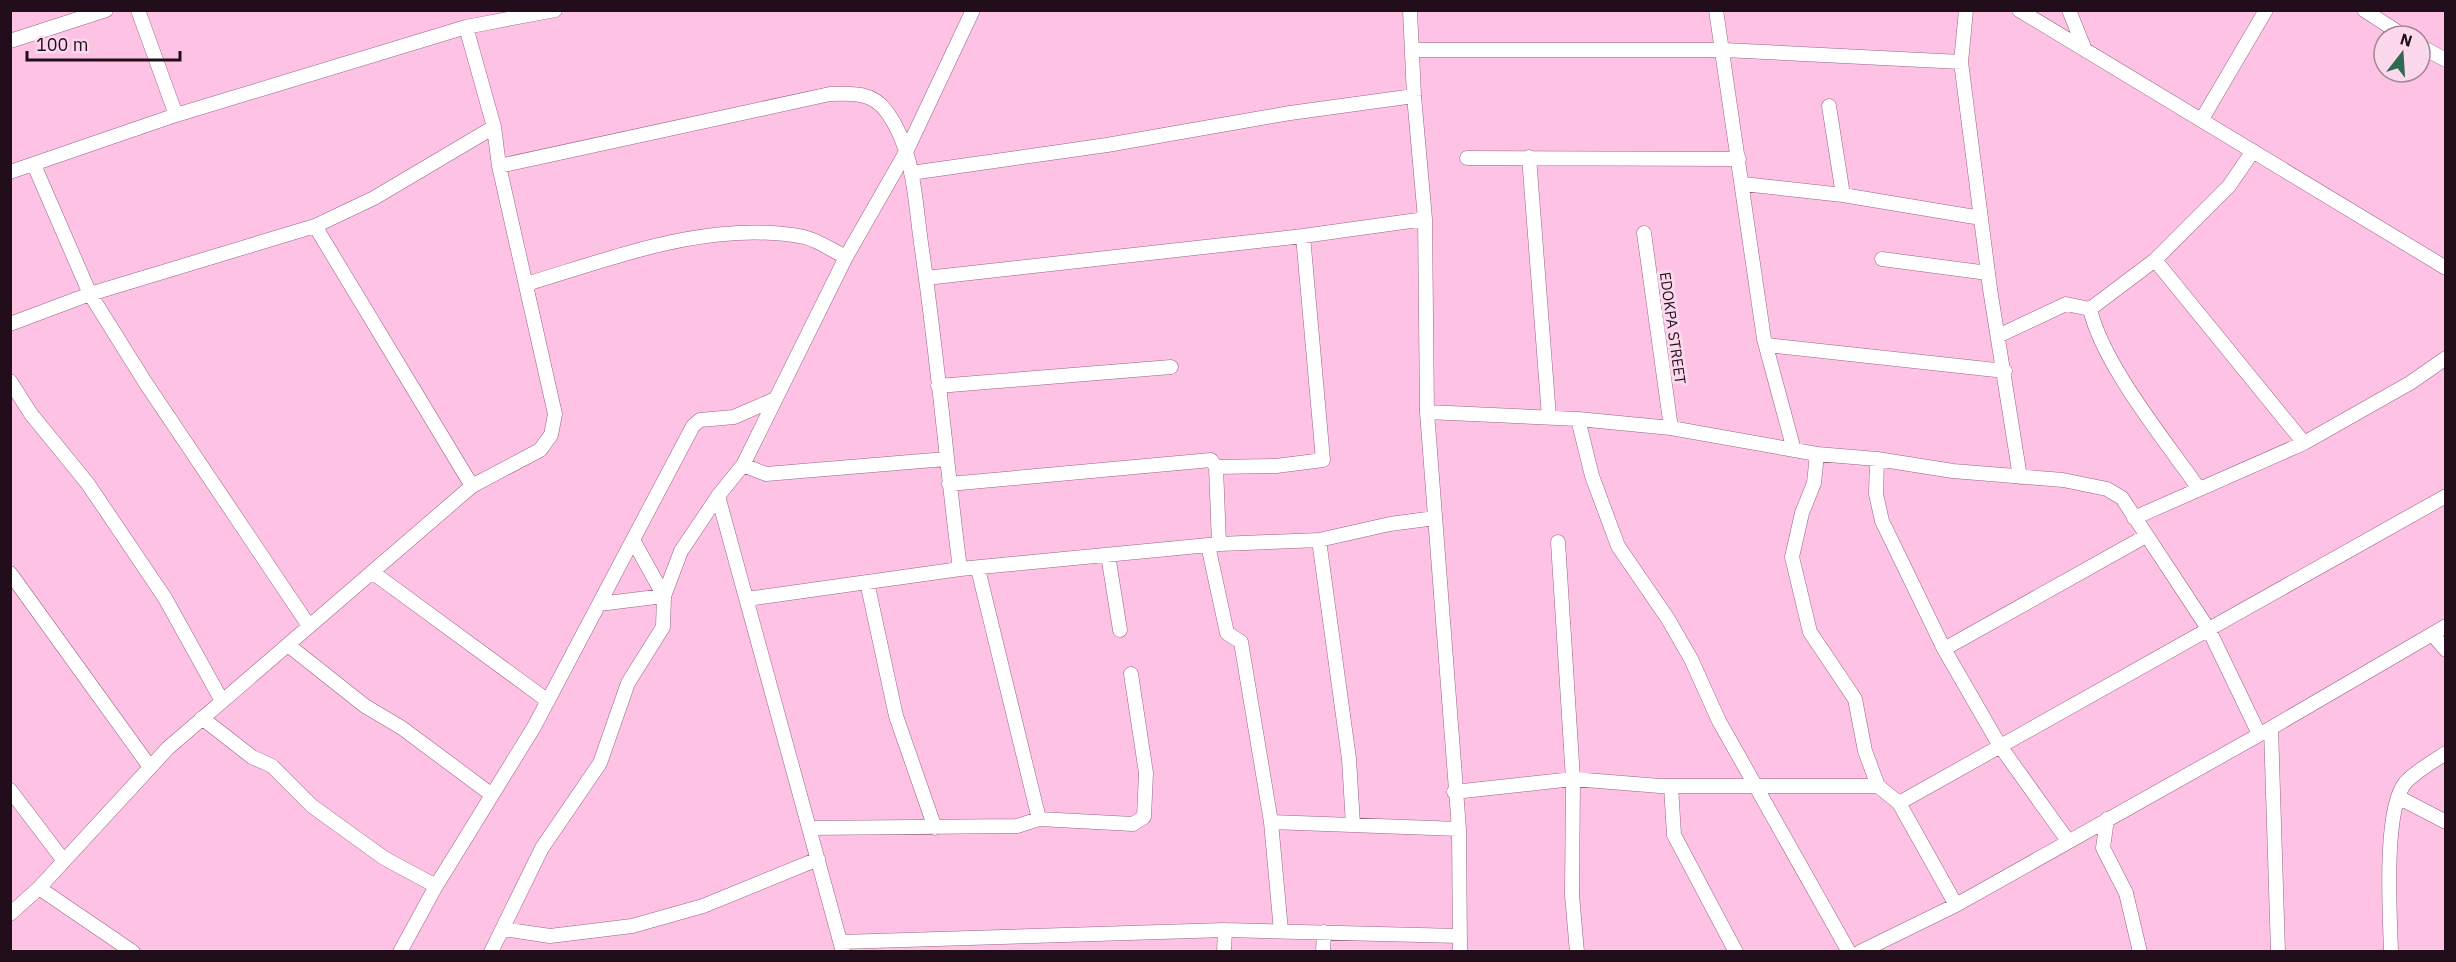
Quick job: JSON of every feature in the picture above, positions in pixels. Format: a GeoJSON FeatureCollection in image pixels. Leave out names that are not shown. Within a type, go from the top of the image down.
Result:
{"type":"FeatureCollection","features":[{"type":"Feature","properties":{"kind":"street"},"geometry":{"type":"LineString","coordinates":[[10,41],[106,10]]}},
{"type":"Feature","properties":{"kind":"street"},"geometry":{"type":"LineString","coordinates":[[138,10],[176,115]]}},
{"type":"Feature","properties":{"kind":"street"},"geometry":{"type":"LineString","coordinates":[[10,172],[176,115],[466,27],[555,10]]}},
{"type":"Feature","properties":{"kind":"street"},"geometry":{"type":"LineString","coordinates":[[490,951],[542,848],[600,763],[628,683],[663,627],[664,596],[681,551],[718,496],[743,465],[773,400],[846,257],[906,152],[973,10]]}},
{"type":"Feature","properties":{"kind":"street"},"geometry":{"type":"LineString","coordinates":[[1410,10],[1414,96],[1425,219],[1427,412],[1454,792],[1459,829],[1460,951]]}},
{"type":"Feature","properties":{"kind":"street"},"geometry":{"type":"LineString","coordinates":[[1716,10],[1724,50],[1767,345],[1794,450]]}},
{"type":"Feature","properties":{"kind":"street"},"geometry":{"type":"LineString","coordinates":[[1966,10],[1961,62],[1988,273],[2005,371],[2019,477]]}},
{"type":"Feature","properties":{"kind":"street"},"geometry":{"type":"LineString","coordinates":[[2019,10],[2445,268]]}},
{"type":"Feature","properties":{"kind":"street"},"geometry":{"type":"LineString","coordinates":[[2069,10],[2085,50]]}},
{"type":"Feature","properties":{"kind":"street"},"geometry":{"type":"LineString","coordinates":[[2202,119],[2266,10]]}},
{"type":"Feature","properties":{"kind":"street"},"geometry":{"type":"LineString","coordinates":[[2364,10],[2386,24]]}},
{"type":"Feature","properties":{"kind":"street"},"geometry":{"type":"LineString","coordinates":[[10,914],[39,888],[150,767],[202,718],[472,486],[540,450],[551,435],[555,414],[499,166],[494,127],[466,27]]}},
{"type":"Feature","properties":{"kind":"street"},"geometry":{"type":"LineString","coordinates":[[1412,50],[1724,50],[1961,62]]}},
{"type":"Feature","properties":{"kind":"street"},"geometry":{"type":"LineString","coordinates":[[499,166],[830,94],[861,92],[887,111],[906,152],[910,173],[926,278],[960,569]]}},
{"type":"Feature","properties":{"kind":"street"},"geometry":{"type":"LineString","coordinates":[[910,173],[1107,145],[1290,113],[1414,96]]}},
{"type":"Feature","properties":{"kind":"street"},"geometry":{"type":"LineString","coordinates":[[1829,106],[1843,195]]}},
{"type":"Feature","properties":{"kind":"street"},"geometry":{"type":"LineString","coordinates":[[10,324],[90,294],[315,226],[374,198],[494,127]]}},
{"type":"Feature","properties":{"kind":"street"},"geometry":{"type":"LineString","coordinates":[[1998,336],[2066,304],[2090,309],[2155,261],[2229,186],[2253,151]]}},
{"type":"Feature","properties":{"kind":"street"},"geometry":{"type":"LineString","coordinates":[[1529,157],[1549,417]]}},
{"type":"Feature","properties":{"kind":"street"},"geometry":{"type":"LineString","coordinates":[[1467,158],[1739,159]]}},
{"type":"Feature","properties":{"kind":"street"},"geometry":{"type":"LineString","coordinates":[[34,165],[90,294],[145,382],[309,626]]}},
{"type":"Feature","properties":{"kind":"street"},"geometry":{"type":"LineString","coordinates":[[1743,184],[1843,195],[1981,218]]}},
{"type":"Feature","properties":{"kind":"street"},"geometry":{"type":"LineString","coordinates":[[926,278],[1303,236],[1425,219]]}},
{"type":"Feature","properties":{"kind":"street"},"geometry":{"type":"LineString","coordinates":[[315,226],[472,486]]}},
{"type":"Feature","properties":{"kind":"street"},"geometry":{"type":"LineString","coordinates":[[526,284],[649,248],[742,231],[806,237],[846,257]]}},
{"type":"Feature","properties":{"kind":"street","name":"EDOKPA STREET"},"geometry":{"type":"LineString","coordinates":[[1644,233],[1671,428]]}},
{"type":"Feature","properties":{"kind":"street"},"geometry":{"type":"LineString","coordinates":[[1216,467],[1321,462],[1324,458],[1303,236]]}},
{"type":"Feature","properties":{"kind":"street"},"geometry":{"type":"LineString","coordinates":[[1882,259],[1988,273]]}},
{"type":"Feature","properties":{"kind":"street"},"geometry":{"type":"LineString","coordinates":[[2155,261],[2304,443]]}},
{"type":"Feature","properties":{"kind":"street"},"geometry":{"type":"LineString","coordinates":[[2090,309],[2095,333],[2134,396],[2199,489]]}},
{"type":"Feature","properties":{"kind":"street"},"geometry":{"type":"LineString","coordinates":[[1767,345],[2005,371]]}},
{"type":"Feature","properties":{"kind":"street"},"geometry":{"type":"LineString","coordinates":[[2134,518],[2304,443],[2410,383],[2445,358]]}},
{"type":"Feature","properties":{"kind":"street"},"geometry":{"type":"LineString","coordinates":[[938,386],[1171,367]]}},
{"type":"Feature","properties":{"kind":"street"},"geometry":{"type":"LineString","coordinates":[[10,381],[31,414],[88,484],[159,588],[222,701]]}},
{"type":"Feature","properties":{"kind":"street"},"geometry":{"type":"LineString","coordinates":[[400,951],[435,886],[548,701],[693,426],[700,420],[734,417],[773,400]]}},
{"type":"Feature","properties":{"kind":"street"},"geometry":{"type":"LineString","coordinates":[[1427,412],[1549,417],[1671,428],[1817,454],[2063,480],[2107,489],[2122,498],[2209,630],[2265,731],[2278,951]]}},
{"type":"Feature","properties":{"kind":"street"},"geometry":{"type":"LineString","coordinates":[[1578,419],[1592,476],[1618,546],[1668,619],[1691,659],[1719,721],[1850,951]]}},
{"type":"Feature","properties":{"kind":"street"},"geometry":{"type":"LineString","coordinates":[[1817,454],[1814,483],[1802,513],[1792,556],[1810,632],[1855,699],[1864,751],[1878,786],[1899,803],[1956,905]]}},
{"type":"Feature","properties":{"kind":"street"},"geometry":{"type":"LineString","coordinates":[[743,465],[766,474],[946,459]]}},
{"type":"Feature","properties":{"kind":"street"},"geometry":{"type":"LineString","coordinates":[[1877,459],[1876,495],[1882,521],[1944,649],[2000,747],[2068,841]]}},
{"type":"Feature","properties":{"kind":"street"},"geometry":{"type":"LineString","coordinates":[[949,484],[1211,460],[1216,467],[1214,545],[1227,633],[1241,642],[1271,822],[1281,931]]}},
{"type":"Feature","properties":{"kind":"street"},"geometry":{"type":"LineString","coordinates":[[718,496],[842,947],[1225,930],[1459,936]]}},
{"type":"Feature","properties":{"kind":"street"},"geometry":{"type":"LineString","coordinates":[[1899,803],[2445,496]]}},
{"type":"Feature","properties":{"kind":"street"},"geometry":{"type":"LineString","coordinates":[[747,599],[960,569],[1214,545],[1319,540],[1390,524],[1435,519]]}},
{"type":"Feature","properties":{"kind":"street"},"geometry":{"type":"LineString","coordinates":[[1944,649],[2146,536]]}},
{"type":"Feature","properties":{"kind":"street"},"geometry":{"type":"LineString","coordinates":[[633,540],[664,596]]}},
{"type":"Feature","properties":{"kind":"street"},"geometry":{"type":"LineString","coordinates":[[1319,540],[1349,759],[1353,825]]}},
{"type":"Feature","properties":{"kind":"street"},"geometry":{"type":"LineString","coordinates":[[1558,542],[1573,779],[1572,895],[1577,951]]}},
{"type":"Feature","properties":{"kind":"street"},"geometry":{"type":"LineString","coordinates":[[1107,555],[1120,630]]}},
{"type":"Feature","properties":{"kind":"street"},"geometry":{"type":"LineString","coordinates":[[978,569],[1039,819]]}},
{"type":"Feature","properties":{"kind":"street"},"geometry":{"type":"LineString","coordinates":[[372,572],[548,701]]}},
{"type":"Feature","properties":{"kind":"street"},"geometry":{"type":"LineString","coordinates":[[10,573],[150,767]]}},
{"type":"Feature","properties":{"kind":"street"},"geometry":{"type":"LineString","coordinates":[[867,582],[896,716],[935,828]]}},
{"type":"Feature","properties":{"kind":"street"},"geometry":{"type":"LineString","coordinates":[[599,603],[664,596]]}},
{"type":"Feature","properties":{"kind":"street"},"geometry":{"type":"LineString","coordinates":[[1860,951],[1956,905],[2265,731],[2445,626]]}},
{"type":"Feature","properties":{"kind":"street"},"geometry":{"type":"LineString","coordinates":[[2432,634],[2445,650]]}},
{"type":"Feature","properties":{"kind":"street"},"geometry":{"type":"LineString","coordinates":[[288,645],[365,706],[402,728],[492,795]]}},
{"type":"Feature","properties":{"kind":"street"},"geometry":{"type":"LineString","coordinates":[[809,828],[1017,826],[1039,819],[1133,824],[1144,817],[1146,773],[1131,674]]}},
{"type":"Feature","properties":{"kind":"street"},"geometry":{"type":"LineString","coordinates":[[202,718],[252,757],[272,766],[312,806],[384,858],[435,886]]}},
{"type":"Feature","properties":{"kind":"street"},"geometry":{"type":"LineString","coordinates":[[2391,951],[2389,857],[2398,797],[2404,784],[2416,772],[2445,753]]}},
{"type":"Feature","properties":{"kind":"street"},"geometry":{"type":"LineString","coordinates":[[1454,792],[1573,779],[1671,786],[1878,786]]}},
{"type":"Feature","properties":{"kind":"street"},"geometry":{"type":"LineString","coordinates":[[1671,786],[1674,835],[1736,951]]}},
{"type":"Feature","properties":{"kind":"street"},"geometry":{"type":"LineString","coordinates":[[10,790],[64,861]]}},
{"type":"Feature","properties":{"kind":"street"},"geometry":{"type":"LineString","coordinates":[[2398,797],[2445,822]]}},
{"type":"Feature","properties":{"kind":"street"},"geometry":{"type":"LineString","coordinates":[[2106,819],[2103,848],[2126,893],[2140,951]]}},
{"type":"Feature","properties":{"kind":"street"},"geometry":{"type":"LineString","coordinates":[[1271,822],[1459,829]]}},
{"type":"Feature","properties":{"kind":"street"},"geometry":{"type":"LineString","coordinates":[[503,929],[550,936],[632,926],[703,906],[818,859]]}},
{"type":"Feature","properties":{"kind":"street"},"geometry":{"type":"LineString","coordinates":[[39,888],[133,951]]}},
{"type":"Feature","properties":{"kind":"street"},"geometry":{"type":"LineString","coordinates":[[1224,951],[1225,930]]}},
{"type":"Feature","properties":{"kind":"street"},"geometry":{"type":"LineString","coordinates":[[1323,951],[1324,932]]}}]}
